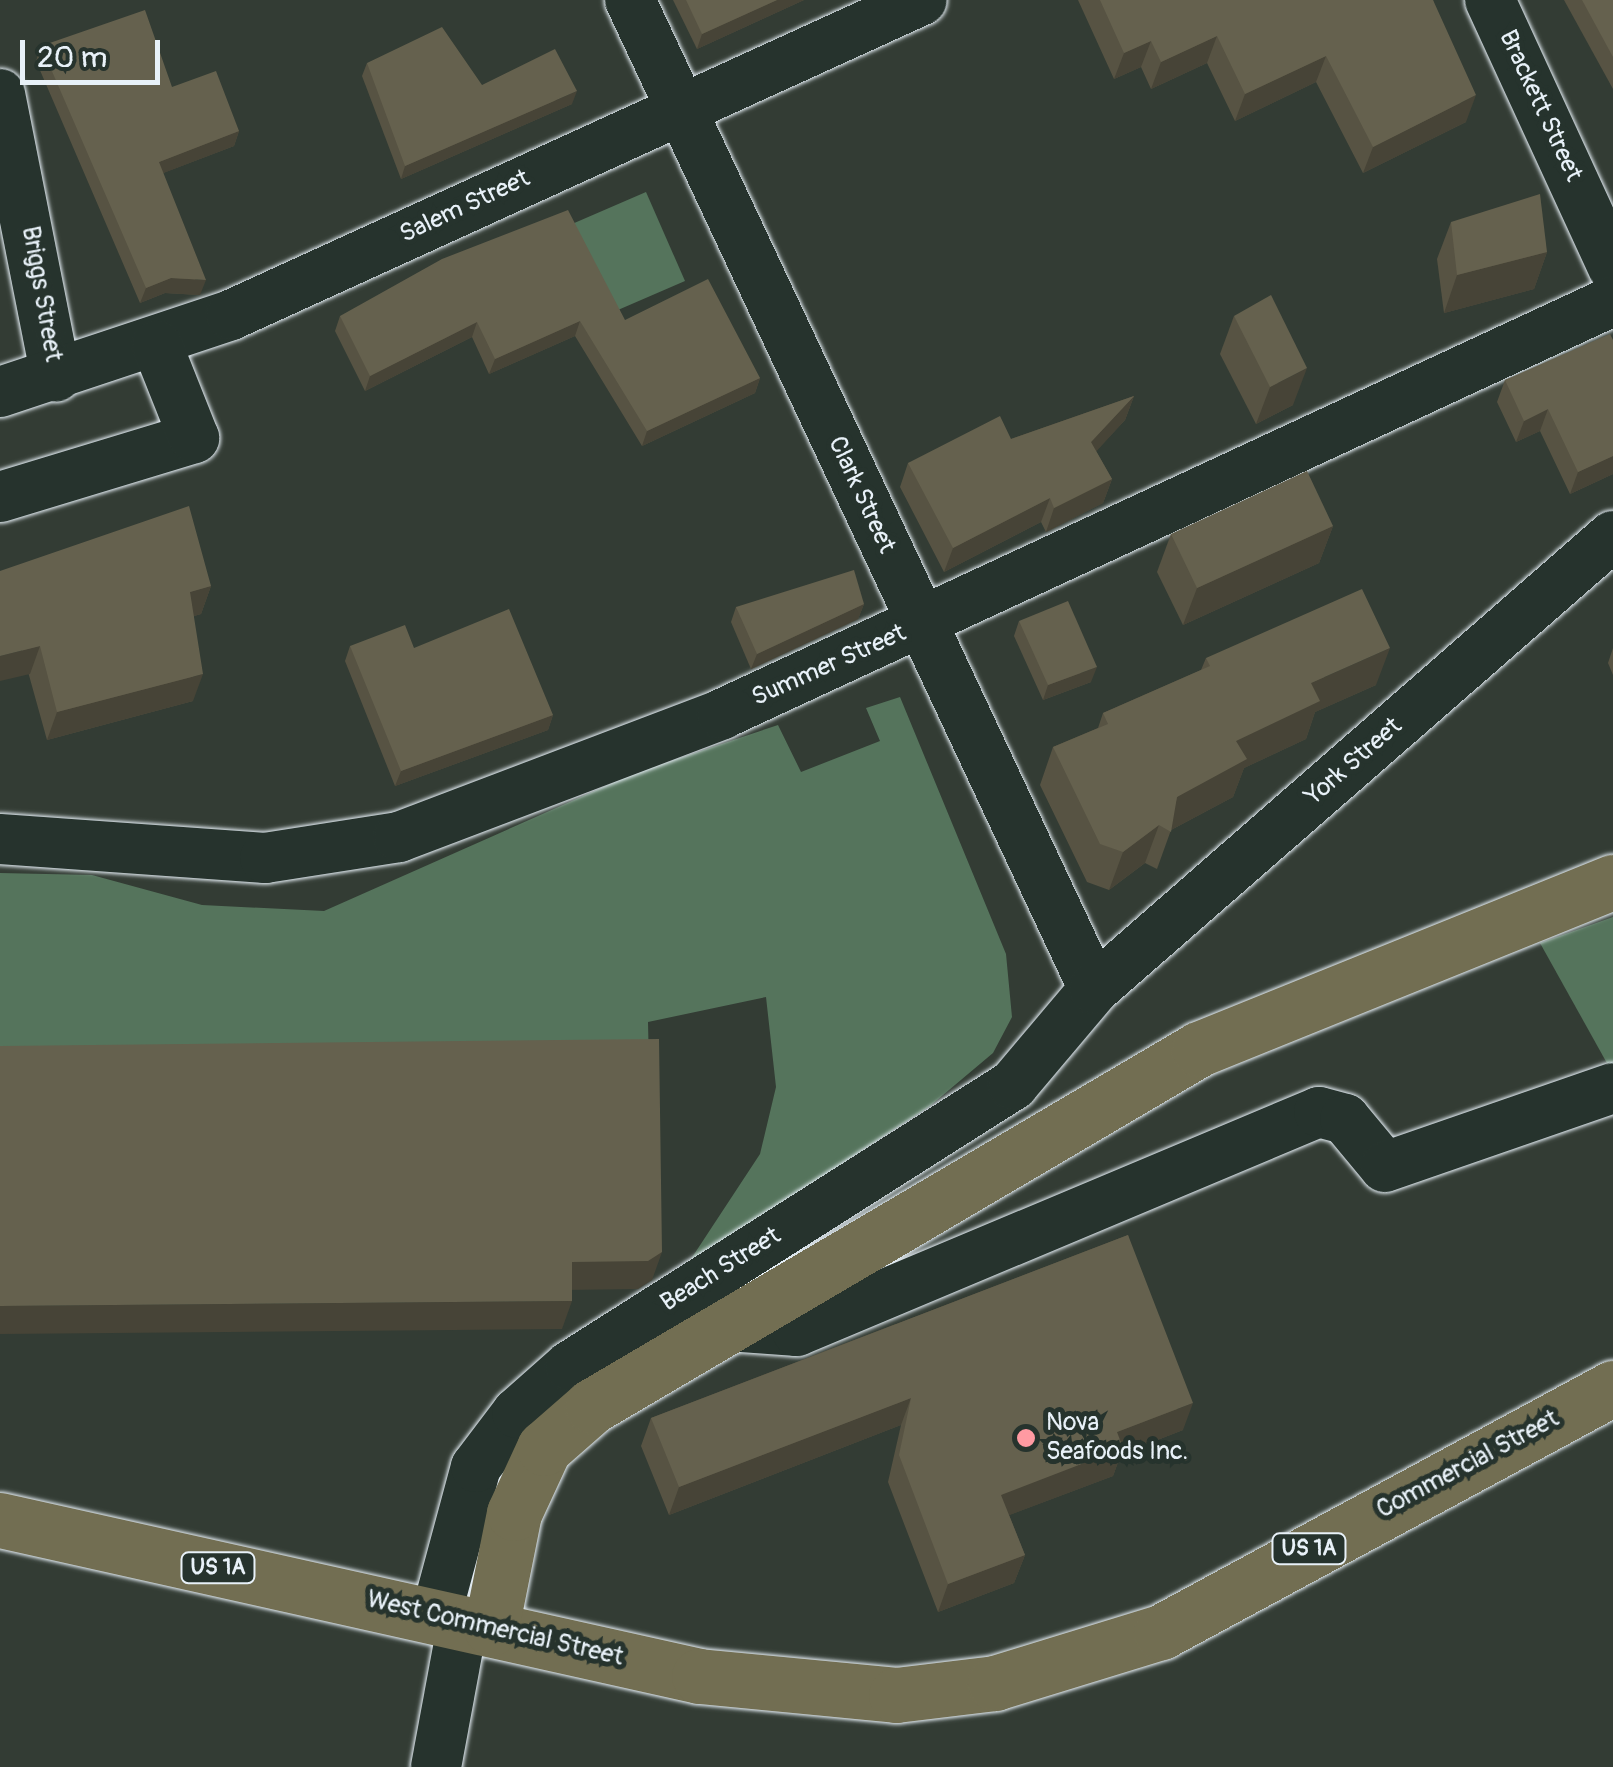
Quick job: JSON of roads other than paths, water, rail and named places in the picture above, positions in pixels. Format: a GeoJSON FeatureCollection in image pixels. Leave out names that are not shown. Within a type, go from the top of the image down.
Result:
{"type":"FeatureCollection","features":[{"type":"Feature","properties":{"kind":"main road"},"geometry":{"type":"LineString","coordinates":[[463,1621],[544,1448],[592,1406],[1199,1049],[1516,915],[1613,882]]}},
{"type":"Feature","properties":{"kind":"main road","name":"Commercial Street"},"geometry":{"type":"LineString","coordinates":[[995,1683],[1161,1632],[1613,1388]]}},
{"type":"Feature","properties":{"kind":"main road","name":"West Commercial Street"},"geometry":{"type":"LineString","coordinates":[[0,1520],[794,1691],[896,1695],[995,1683]]}},
{"type":"Feature","properties":{"kind":"street","name":"Clark Street"},"geometry":{"type":"LineString","coordinates":[[630,0],[1094,989]]}},
{"type":"Feature","properties":{"kind":"street","name":"Salem Street"},"geometry":{"type":"LineString","coordinates":[[0,392],[157,344],[922,0]]}},
{"type":"Feature","properties":{"kind":"street","name":"Brackett Street"},"geometry":{"type":"LineString","coordinates":[[1490,0],[1613,267]]}},
{"type":"Feature","properties":{"kind":"street","name":"Briggs Street"},"geometry":{"type":"LineString","coordinates":[[0,94],[56,376]]}},
{"type":"Feature","properties":{"kind":"street","name":"Summer Street"},"geometry":{"type":"LineString","coordinates":[[0,839],[265,858],[399,838],[574,774],[922,625],[1613,301]]}},
{"type":"Feature","properties":{"kind":"street"},"geometry":{"type":"LineString","coordinates":[[0,496],[194,438],[157,344]]}},
{"type":"Feature","properties":{"kind":"street","name":"York Street"},"geometry":{"type":"LineString","coordinates":[[1094,989],[1613,536]]}},
{"type":"Feature","properties":{"kind":"street","name":"Beach Street"},"geometry":{"type":"LineString","coordinates":[[436,1767],[463,1621],[476,1467],[517,1413],[570,1366],[1013,1084],[1094,989]]}},
{"type":"Feature","properties":{"kind":"street"},"geometry":{"type":"LineString","coordinates":[[728,1326],[796,1331],[1131,1183],[1319,1112],[1345,1119],[1385,1167],[1613,1088]]}},
{"type":"Feature","properties":{"kind":"place","name":"Nova Seafoods Inc."},"geometry":{"type":"Point","coordinates":[1026,1438]}}]}
